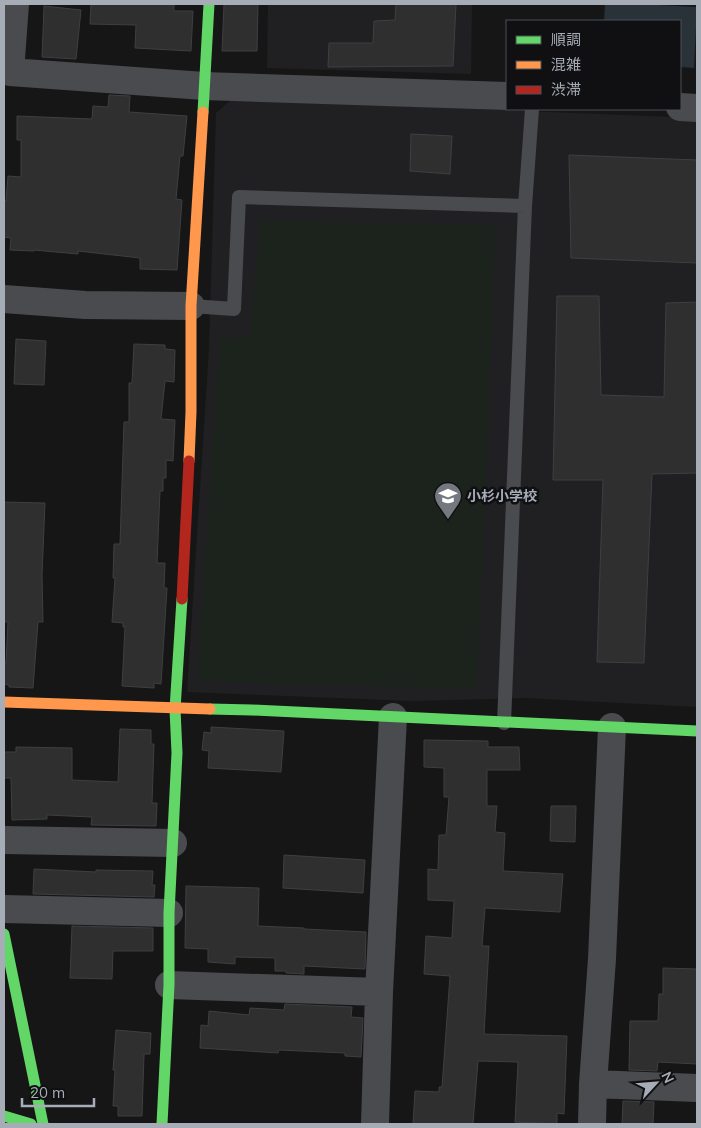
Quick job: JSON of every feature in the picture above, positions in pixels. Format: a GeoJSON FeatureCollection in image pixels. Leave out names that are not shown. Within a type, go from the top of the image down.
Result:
{"type":"FeatureCollection","features":[{"type":"Feature","properties":{"kind":"street"},"geometry":{"type":"LineString","coordinates":[[15,4],[7,71],[204,86],[506,96]]}},
{"type":"Feature","properties":{"kind":"street"},"geometry":{"type":"LineString","coordinates":[[162,1124],[169,985],[168,913],[177,753],[175,709],[191,412],[191,306],[209,4]]}},
{"type":"Feature","properties":{"kind":"street"},"geometry":{"type":"LineString","coordinates":[[681,107],[697,108]]}},
{"type":"Feature","properties":{"kind":"street"},"geometry":{"type":"LineString","coordinates":[[4,299],[85,305],[191,306]]}},
{"type":"Feature","properties":{"kind":"street"},"geometry":{"type":"LineString","coordinates":[[4,702],[252,710],[697,731]]}},
{"type":"Feature","properties":{"kind":"street"},"geometry":{"type":"LineString","coordinates":[[375,1124],[393,717]]}},
{"type":"Feature","properties":{"kind":"street"},"geometry":{"type":"LineString","coordinates":[[592,1124],[602,959],[612,727]]}},
{"type":"Feature","properties":{"kind":"street"},"geometry":{"type":"LineString","coordinates":[[4,840],[172,843]]}},
{"type":"Feature","properties":{"kind":"street"},"geometry":{"type":"LineString","coordinates":[[4,909],[168,913]]}},
{"type":"Feature","properties":{"kind":"street"},"geometry":{"type":"LineString","coordinates":[[4,934],[43,1124]]}},
{"type":"Feature","properties":{"kind":"street"},"geometry":{"type":"LineString","coordinates":[[169,985],[380,992]]}},
{"type":"Feature","properties":{"kind":"street"},"geometry":{"type":"LineString","coordinates":[[593,1084],[697,1088]]}},
{"type":"Feature","properties":{"kind":"street"},"geometry":{"type":"LineString","coordinates":[[4,1116],[31,1124]]}},
{"type":"Feature","properties":{"kind":"lane"},"geometry":{"type":"LineString","coordinates":[[504,723],[525,206],[532,110]]}},
{"type":"Feature","properties":{"kind":"lane"},"geometry":{"type":"LineString","coordinates":[[191,306],[234,309],[239,197],[525,206]]}},
{"type":"Feature","properties":{"kind":"shaded area"},"geometry":{"type":"Polygon","coordinates":[[[268,4],[472,4],[471,74],[267,68],[268,4]]]}},
{"type":"Feature","properties":{"kind":"shaded area"},"geometry":{"type":"Polygon","coordinates":[[[605,4],[697,7],[694,68],[681,67],[681,20],[604,20],[605,4]]]}},
{"type":"Feature","properties":{"kind":"shaded area","name":"小杉小学校"},"geometry":{"type":"Polygon","coordinates":[[[232,99],[697,118],[697,707],[526,698],[412,701],[187,692],[209,348],[216,113],[232,99]]]}},
{"type":"Feature","properties":{"kind":"shaded area"},"geometry":{"type":"Polygon","coordinates":[[[260,221],[496,225],[477,689],[197,681],[220,339],[250,336],[260,221]]]}},
{"type":"Feature","properties":{"kind":"building"},"geometry":{"type":"Polygon","coordinates":[[[91,4],[174,4],[174,11],[193,11],[191,51],[135,48],[136,25],[90,24],[91,4]]]}},
{"type":"Feature","properties":{"kind":"building"},"geometry":{"type":"Polygon","coordinates":[[[224,4],[258,4],[257,51],[222,51],[224,4]]]}},
{"type":"Feature","properties":{"kind":"building"},"geometry":{"type":"Polygon","coordinates":[[[396,4],[456,4],[453,66],[328,67],[329,43],[373,43],[374,21],[395,20],[396,4]]]}},
{"type":"Feature","properties":{"kind":"building"},"geometry":{"type":"Polygon","coordinates":[[[44,6],[81,10],[76,59],[42,57],[44,6]]]}},
{"type":"Feature","properties":{"kind":"building"},"geometry":{"type":"Polygon","coordinates":[[[109,95],[130,96],[129,112],[187,116],[183,156],[180,156],[176,199],[182,200],[177,270],[140,269],[140,258],[78,251],[78,254],[10,250],[11,238],[4,237],[4,200],[6,201],[8,176],[21,177],[21,140],[17,140],[17,116],[92,119],[93,106],[108,107],[109,95]]]}},
{"type":"Feature","properties":{"kind":"building"},"geometry":{"type":"Polygon","coordinates":[[[411,134],[452,136],[450,174],[410,171],[411,134]]]}},
{"type":"Feature","properties":{"kind":"building"},"geometry":{"type":"Polygon","coordinates":[[[569,155],[697,160],[697,263],[571,258],[569,155]]]}},
{"type":"Feature","properties":{"kind":"building"},"geometry":{"type":"Polygon","coordinates":[[[557,296],[599,296],[601,395],[664,397],[666,303],[697,302],[697,473],[652,474],[644,663],[597,662],[603,480],[553,480],[557,296]]]}},
{"type":"Feature","properties":{"kind":"building"},"geometry":{"type":"Polygon","coordinates":[[[16,339],[46,341],[44,385],[14,384],[16,339]]]}},
{"type":"Feature","properties":{"kind":"building"},"geometry":{"type":"Polygon","coordinates":[[[134,344],[165,345],[165,349],[175,350],[174,382],[165,381],[161,419],[175,420],[173,461],[166,460],[166,478],[163,478],[163,491],[160,491],[157,563],[165,563],[164,588],[167,588],[161,684],[154,683],[154,688],[122,686],[125,627],[123,627],[123,623],[112,622],[115,578],[113,578],[114,544],[120,544],[124,422],[129,422],[129,383],[132,383],[134,344]]]}},
{"type":"Feature","properties":{"kind":"building"},"geometry":{"type":"Polygon","coordinates":[[[4,502],[45,503],[42,575],[43,622],[38,622],[33,688],[9,687],[9,685],[4,684],[8,622],[4,622],[4,502]]]}},
{"type":"Feature","properties":{"kind":"building"},"geometry":{"type":"Polygon","coordinates":[[[211,727],[284,731],[281,772],[208,768],[209,751],[202,750],[204,732],[211,733],[211,727]]]}},
{"type":"Feature","properties":{"kind":"building"},"geometry":{"type":"Polygon","coordinates":[[[120,729],[151,730],[151,744],[154,744],[152,803],[157,803],[156,826],[91,825],[92,817],[47,815],[47,819],[12,820],[11,778],[4,778],[4,752],[16,752],[16,747],[72,748],[72,780],[118,782],[120,729]]]}},
{"type":"Feature","properties":{"kind":"building"},"geometry":{"type":"Polygon","coordinates":[[[424,740],[488,741],[488,747],[519,747],[520,770],[487,770],[487,806],[497,806],[495,832],[505,833],[503,871],[563,874],[560,912],[485,908],[482,946],[489,946],[484,1034],[567,1036],[564,1114],[557,1113],[557,1124],[515,1122],[518,1062],[478,1061],[473,1124],[413,1124],[415,1091],[439,1092],[439,1087],[442,1087],[450,976],[424,974],[426,936],[452,938],[454,901],[428,900],[428,869],[438,870],[439,835],[446,835],[449,797],[444,797],[444,768],[424,767],[424,740]]]}},
{"type":"Feature","properties":{"kind":"building"},"geometry":{"type":"Polygon","coordinates":[[[551,806],[576,806],[575,842],[550,841],[551,806]]]}},
{"type":"Feature","properties":{"kind":"building"},"geometry":{"type":"Polygon","coordinates":[[[284,855],[365,860],[363,893],[283,888],[284,855]]]}},
{"type":"Feature","properties":{"kind":"building"},"geometry":{"type":"Polygon","coordinates":[[[34,869],[96,872],[96,870],[153,871],[152,885],[155,885],[154,897],[33,894],[34,869]]]}},
{"type":"Feature","properties":{"kind":"building"},"geometry":{"type":"Polygon","coordinates":[[[186,886],[259,888],[258,926],[366,932],[365,969],[304,966],[304,974],[275,971],[275,958],[235,957],[235,964],[208,962],[208,949],[185,948],[186,886]]]}},
{"type":"Feature","properties":{"kind":"building"},"geometry":{"type":"Polygon","coordinates":[[[72,926],[153,928],[153,951],[113,951],[112,979],[70,978],[72,926]]]}},
{"type":"Feature","properties":{"kind":"building"},"geometry":{"type":"Polygon","coordinates":[[[663,968],[697,969],[697,1064],[658,1062],[657,1071],[629,1070],[630,1021],[658,1021],[659,994],[663,994],[663,968]]]}},
{"type":"Feature","properties":{"kind":"building"},"geometry":{"type":"Polygon","coordinates":[[[285,1004],[352,1007],[351,1017],[363,1018],[361,1057],[345,1056],[345,1053],[279,1050],[278,1053],[200,1048],[201,1025],[208,1026],[209,1011],[249,1015],[250,1008],[284,1010],[285,1004]]]}},
{"type":"Feature","properties":{"kind":"building"},"geometry":{"type":"Polygon","coordinates":[[[116,1030],[151,1033],[150,1054],[144,1054],[142,1116],[118,1116],[118,1106],[113,1106],[116,1030]]]}},
{"type":"Feature","properties":{"kind":"building"},"geometry":{"type":"Polygon","coordinates":[[[623,1101],[654,1102],[653,1124],[622,1124],[623,1101]]]}},
{"type":"Feature","properties":{"kind":"traffic: fast"},"geometry":{"type":"LineString","coordinates":[[203,112],[209,4]]}},
{"type":"Feature","properties":{"kind":"traffic: fast"},"geometry":{"type":"LineString","coordinates":[[162,1124],[169,985],[169,913],[177,753],[175,709],[182,599]]}},
{"type":"Feature","properties":{"kind":"traffic: fast"},"geometry":{"type":"LineString","coordinates":[[210,709],[697,731]]}},
{"type":"Feature","properties":{"kind":"traffic: fast"},"geometry":{"type":"LineString","coordinates":[[4,934],[43,1124]]}},
{"type":"Feature","properties":{"kind":"traffic: fast"},"geometry":{"type":"LineString","coordinates":[[4,1116],[31,1124]]}},
{"type":"Feature","properties":{"kind":"traffic: slow"},"geometry":{"type":"LineString","coordinates":[[189,461],[191,306],[203,112]]}},
{"type":"Feature","properties":{"kind":"traffic: slow"},"geometry":{"type":"LineString","coordinates":[[4,702],[210,709]]}},
{"type":"Feature","properties":{"kind":"traffic: jam"},"geometry":{"type":"LineString","coordinates":[[182,599],[189,461]]}},
{"type":"Feature","properties":{"kind":"place","name":"小杉小学校"},"geometry":{"type":"Point","coordinates":[448,520]}}]}
